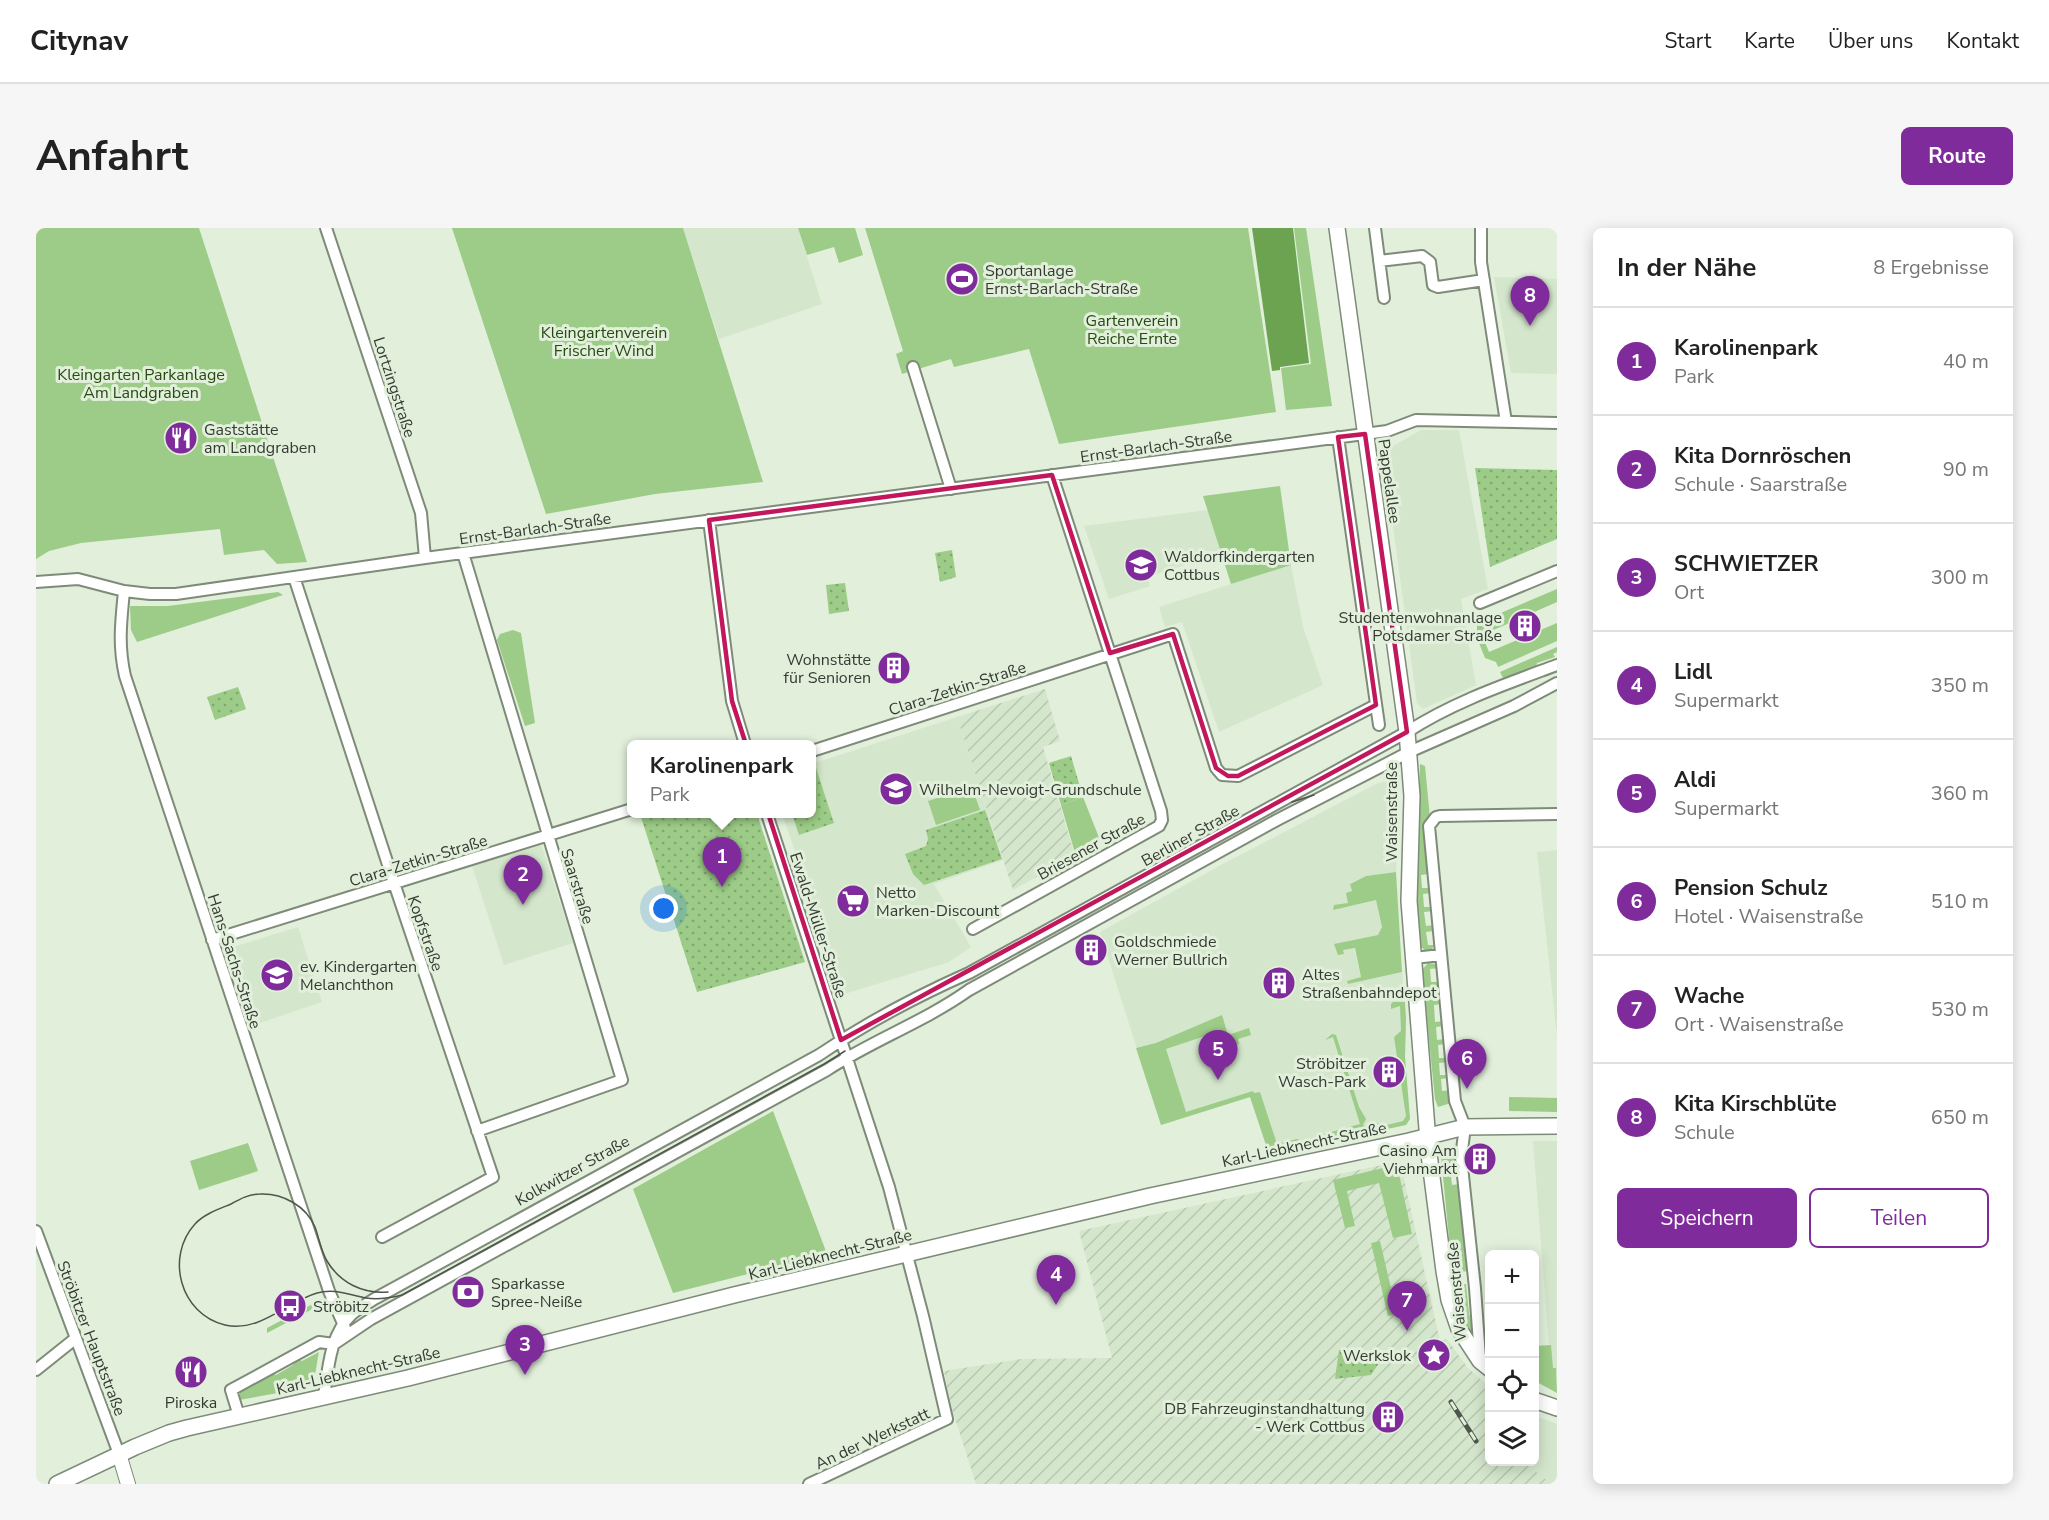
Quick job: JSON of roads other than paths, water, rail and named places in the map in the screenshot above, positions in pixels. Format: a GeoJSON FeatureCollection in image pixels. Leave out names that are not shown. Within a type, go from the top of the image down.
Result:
{"type":"FeatureCollection","features":[{"type":"Feature","properties":{"kind":"main road","name":"Pappelallee"},"geometry":{"type":"LineString","coordinates":[[1337,228],[1408,741]]}},
{"type":"Feature","properties":{"kind":"main road","name":"Waisenstraße"},"geometry":{"type":"LineString","coordinates":[[1408,741],[1412,796],[1409,901],[1428,1136],[1443,1271],[1449,1300],[1459,1329],[1485,1365]]}},
{"type":"Feature","properties":{"kind":"main road","name":"Karl-Liebknecht-Straße"},"geometry":{"type":"LineString","coordinates":[[119,1455],[169,1433],[408,1378],[907,1253],[1158,1194],[1465,1127],[1557,1126]]}},
{"type":"Feature","properties":{"kind":"main road"},"geometry":{"type":"LineString","coordinates":[[1539,1402],[1557,1408]]}},
{"type":"Feature","properties":{"kind":"main road"},"geometry":{"type":"LineString","coordinates":[[57,1484],[119,1455]]}},
{"type":"Feature","properties":{"kind":"street","name":"Lortzingstraße"},"geometry":{"type":"LineString","coordinates":[[326,228],[421,513],[425,558]]}},
{"type":"Feature","properties":{"kind":"street"},"geometry":{"type":"LineString","coordinates":[[1375,228],[1384,298]]}},
{"type":"Feature","properties":{"kind":"street"},"geometry":{"type":"LineString","coordinates":[[1481,228],[1481,262],[1506,422]]}},
{"type":"Feature","properties":{"kind":"street"},"geometry":{"type":"LineString","coordinates":[[1379,261],[1422,256],[1430,262],[1433,285],[1438,287],[1484,280]]}},
{"type":"Feature","properties":{"kind":"street"},"geometry":{"type":"LineString","coordinates":[[913,367],[951,489]]}},
{"type":"Feature","properties":{"kind":"street","name":"Ernst-Barlach-Straße"},"geometry":{"type":"LineString","coordinates":[[36,582],[78,579],[124,591],[176,594],[425,558],[1387,431],[1416,420],[1557,423]]}},
{"type":"Feature","properties":{"kind":"street"},"geometry":{"type":"LineString","coordinates":[[1338,437],[1379,725]]}},
{"type":"Feature","properties":{"kind":"street","name":"Briesener Straße"},"geometry":{"type":"LineString","coordinates":[[973,929],[1161,823],[1161,812],[1052,475]]}},
{"type":"Feature","properties":{"kind":"street"},"geometry":{"type":"LineString","coordinates":[[709,520],[732,701],[744,740]]}},
{"type":"Feature","properties":{"kind":"street","name":"Saarstraße"},"geometry":{"type":"LineString","coordinates":[[463,553],[622,1080],[477,1131]]}},
{"type":"Feature","properties":{"kind":"street"},"geometry":{"type":"LineString","coordinates":[[1480,603],[1557,571]]}},
{"type":"Feature","properties":{"kind":"street","name":"Kopfstraße"},"geometry":{"type":"LineString","coordinates":[[294,577],[493,1177],[382,1237]]}},
{"type":"Feature","properties":{"kind":"street","name":"Hans-Sachs-Straße"},"geometry":{"type":"LineString","coordinates":[[124,591],[120,628],[122,659],[126,676],[329,1291],[346,1329]]}},
{"type":"Feature","properties":{"kind":"street"},"geometry":{"type":"LineString","coordinates":[[1110,653],[1173,634],[1216,768],[1222,775],[1238,776],[1376,705]]}},
{"type":"Feature","properties":{"kind":"street","name":"Clara-Zetkin-Straße"},"geometry":{"type":"LineString","coordinates":[[816,750],[1110,653]]}},
{"type":"Feature","properties":{"kind":"street","name":"Berliner Straße"},"geometry":{"type":"LineString","coordinates":[[844,1048],[941,1009],[969,990],[1277,820],[1408,741],[1431,716],[1503,684],[1557,665]]}},
{"type":"Feature","properties":{"kind":"street","name":"Berliner Straße"},"geometry":{"type":"LineString","coordinates":[[844,1048],[929,991],[969,974],[1408,741],[1514,706],[1557,683]]}},
{"type":"Feature","properties":{"kind":"street","name":"Clara-Zetkin-Straße"},"geometry":{"type":"LineString","coordinates":[[212,940],[627,810]]}},
{"type":"Feature","properties":{"kind":"street","name":"Waisenstraße"},"geometry":{"type":"LineString","coordinates":[[1485,1365],[1461,1157],[1465,1127],[1455,1101],[1429,826],[1432,820],[1440,816],[1557,814]]}},
{"type":"Feature","properties":{"kind":"street","name":"Ewald-Müller-Straße"},"geometry":{"type":"LineString","coordinates":[[769,818],[889,1187],[947,1419]]}},
{"type":"Feature","properties":{"kind":"street"},"geometry":{"type":"LineString","coordinates":[[1414,958],[1441,955]]}},
{"type":"Feature","properties":{"kind":"street","name":"Kolkwitzer Straße"},"geometry":{"type":"LineString","coordinates":[[346,1329],[371,1319],[817,1076],[844,1048]]}},
{"type":"Feature","properties":{"kind":"street","name":"Kolkwitzer Straße"},"geometry":{"type":"LineString","coordinates":[[239,1416],[231,1390],[319,1342],[334,1344],[346,1329],[352,1314],[376,1298],[819,1055],[844,1048]]}},
{"type":"Feature","properties":{"kind":"street","name":"Ströbitzer Hauptstraße"},"geometry":{"type":"LineString","coordinates":[[36,1231],[119,1455]]}},
{"type":"Feature","properties":{"kind":"street"},"geometry":{"type":"LineString","coordinates":[[36,1370],[76,1338]]}},
{"type":"Feature","properties":{"kind":"street"},"geometry":{"type":"LineString","coordinates":[[324,1397],[334,1344]]}},
{"type":"Feature","properties":{"kind":"street","name":"An der Werkstatt"},"geometry":{"type":"LineString","coordinates":[[809,1484],[947,1419]]}},
{"type":"Feature","properties":{"kind":"street"},"geometry":{"type":"LineString","coordinates":[[119,1455],[128,1484]]}},
{"type":"Feature","properties":{"kind":"tram line"},"geometry":{"type":"LineString","coordinates":[[1292,802],[1314,795]]}},
{"type":"Feature","properties":{"kind":"tram line"},"geometry":{"type":"LineString","coordinates":[[388,1292],[361,1289],[345,1281],[332,1269],[325,1257],[315,1227],[306,1213],[293,1202],[269,1194],[248,1196],[199,1220],[186,1237],[181,1252],[179,1268],[188,1297],[197,1309],[210,1319],[225,1325],[250,1325],[317,1293],[336,1292],[375,1299],[402,1295],[845,1051]]}},
{"type":"Feature","properties":{"kind":"railway"},"geometry":{"type":"LineString","coordinates":[[1433,1348],[1436,1361]]}},
{"type":"Feature","properties":{"kind":"railway"},"geometry":{"type":"LineString","coordinates":[[1451,1402],[1476,1441]]}},
{"type":"Feature","properties":{"kind":"place","name":"Sportanlage Ernst-Barlach-Straße"},"geometry":{"type":"Point","coordinates":[962,279]}},
{"type":"Feature","properties":{"kind":"place","name":"Kita Kirschblüte"},"geometry":{"type":"Point","coordinates":[1530,326]}},
{"type":"Feature","properties":{"kind":"place","name":"Gaststätte am Landgraben"},"geometry":{"type":"Point","coordinates":[181,438]}},
{"type":"Feature","properties":{"kind":"place","name":"Waldorfkindergarten Cottbus"},"geometry":{"type":"Point","coordinates":[1141,565]}},
{"type":"Feature","properties":{"kind":"place","name":"Studentenwohnanlage Potsdamer Straße"},"geometry":{"type":"Point","coordinates":[1525,626]}},
{"type":"Feature","properties":{"kind":"place","name":"Wohnstätte für Senioren"},"geometry":{"type":"Point","coordinates":[894,668]}},
{"type":"Feature","properties":{"kind":"place","name":"Wilhelm-Nevoigt-Grundschule"},"geometry":{"type":"Point","coordinates":[896,789]}},
{"type":"Feature","properties":{"kind":"place","name":"Karolinenpark"},"geometry":{"type":"Point","coordinates":[722,887]}},
{"type":"Feature","properties":{"kind":"place","name":"Netto Marken-Discount"},"geometry":{"type":"Point","coordinates":[853,901]}},
{"type":"Feature","properties":{"kind":"place","name":"Kita Dornröschen"},"geometry":{"type":"Point","coordinates":[523,905]}},
{"type":"Feature","properties":{"kind":"place","name":"Goldschmiede Werner Bullrich"},"geometry":{"type":"Point","coordinates":[1091,950]}},
{"type":"Feature","properties":{"kind":"place","name":"ev. Kindergarten Melanchthon"},"geometry":{"type":"Point","coordinates":[277,975]}},
{"type":"Feature","properties":{"kind":"place","name":"Altes Straßenbahndepot"},"geometry":{"type":"Point","coordinates":[1279,983]}},
{"type":"Feature","properties":{"kind":"place","name":"Ströbitzer Wasch-Park"},"geometry":{"type":"Point","coordinates":[1389,1072]}},
{"type":"Feature","properties":{"kind":"place","name":"Aldi"},"geometry":{"type":"Point","coordinates":[1218,1080]}},
{"type":"Feature","properties":{"kind":"place","name":"Pension Schulz"},"geometry":{"type":"Point","coordinates":[1467,1089]}},
{"type":"Feature","properties":{"kind":"place","name":"Casino Am Viehmarkt"},"geometry":{"type":"Point","coordinates":[1480,1159]}},
{"type":"Feature","properties":{"kind":"place","name":"Sparkasse Spree-Neiße"},"geometry":{"type":"Point","coordinates":[468,1292]}},
{"type":"Feature","properties":{"kind":"place","name":"Lidl"},"geometry":{"type":"Point","coordinates":[1056,1305]}},
{"type":"Feature","properties":{"kind":"place","name":"Ströbitz"},"geometry":{"type":"Point","coordinates":[290,1306]}},
{"type":"Feature","properties":{"kind":"place","name":"Wache"},"geometry":{"type":"Point","coordinates":[1407,1331]}},
{"type":"Feature","properties":{"kind":"place","name":"Werkslok"},"geometry":{"type":"Point","coordinates":[1434,1355]}},
{"type":"Feature","properties":{"kind":"place","name":"Piroska"},"geometry":{"type":"Point","coordinates":[191,1372]}},
{"type":"Feature","properties":{"kind":"place","name":"SCHWIETZER"},"geometry":{"type":"Point","coordinates":[525,1375]}},
{"type":"Feature","properties":{"kind":"place","name":"DB Fahrzeuginstandhaltung - Werk Cottbus"},"geometry":{"type":"Point","coordinates":[1388,1417]}},
{"type":"Feature","properties":{"kind":"park label","name":"Gartenverein Reiche Ernte"},"geometry":{"type":"Point","coordinates":[1132,329]}},
{"type":"Feature","properties":{"kind":"park label","name":"Kleingartenverein Frischer Wind"},"geometry":{"type":"Point","coordinates":[604,341]}},
{"type":"Feature","properties":{"kind":"park label","name":"Kleingarten Parkanlage Am Landgraben"},"geometry":{"type":"Point","coordinates":[141,383]}}]}
